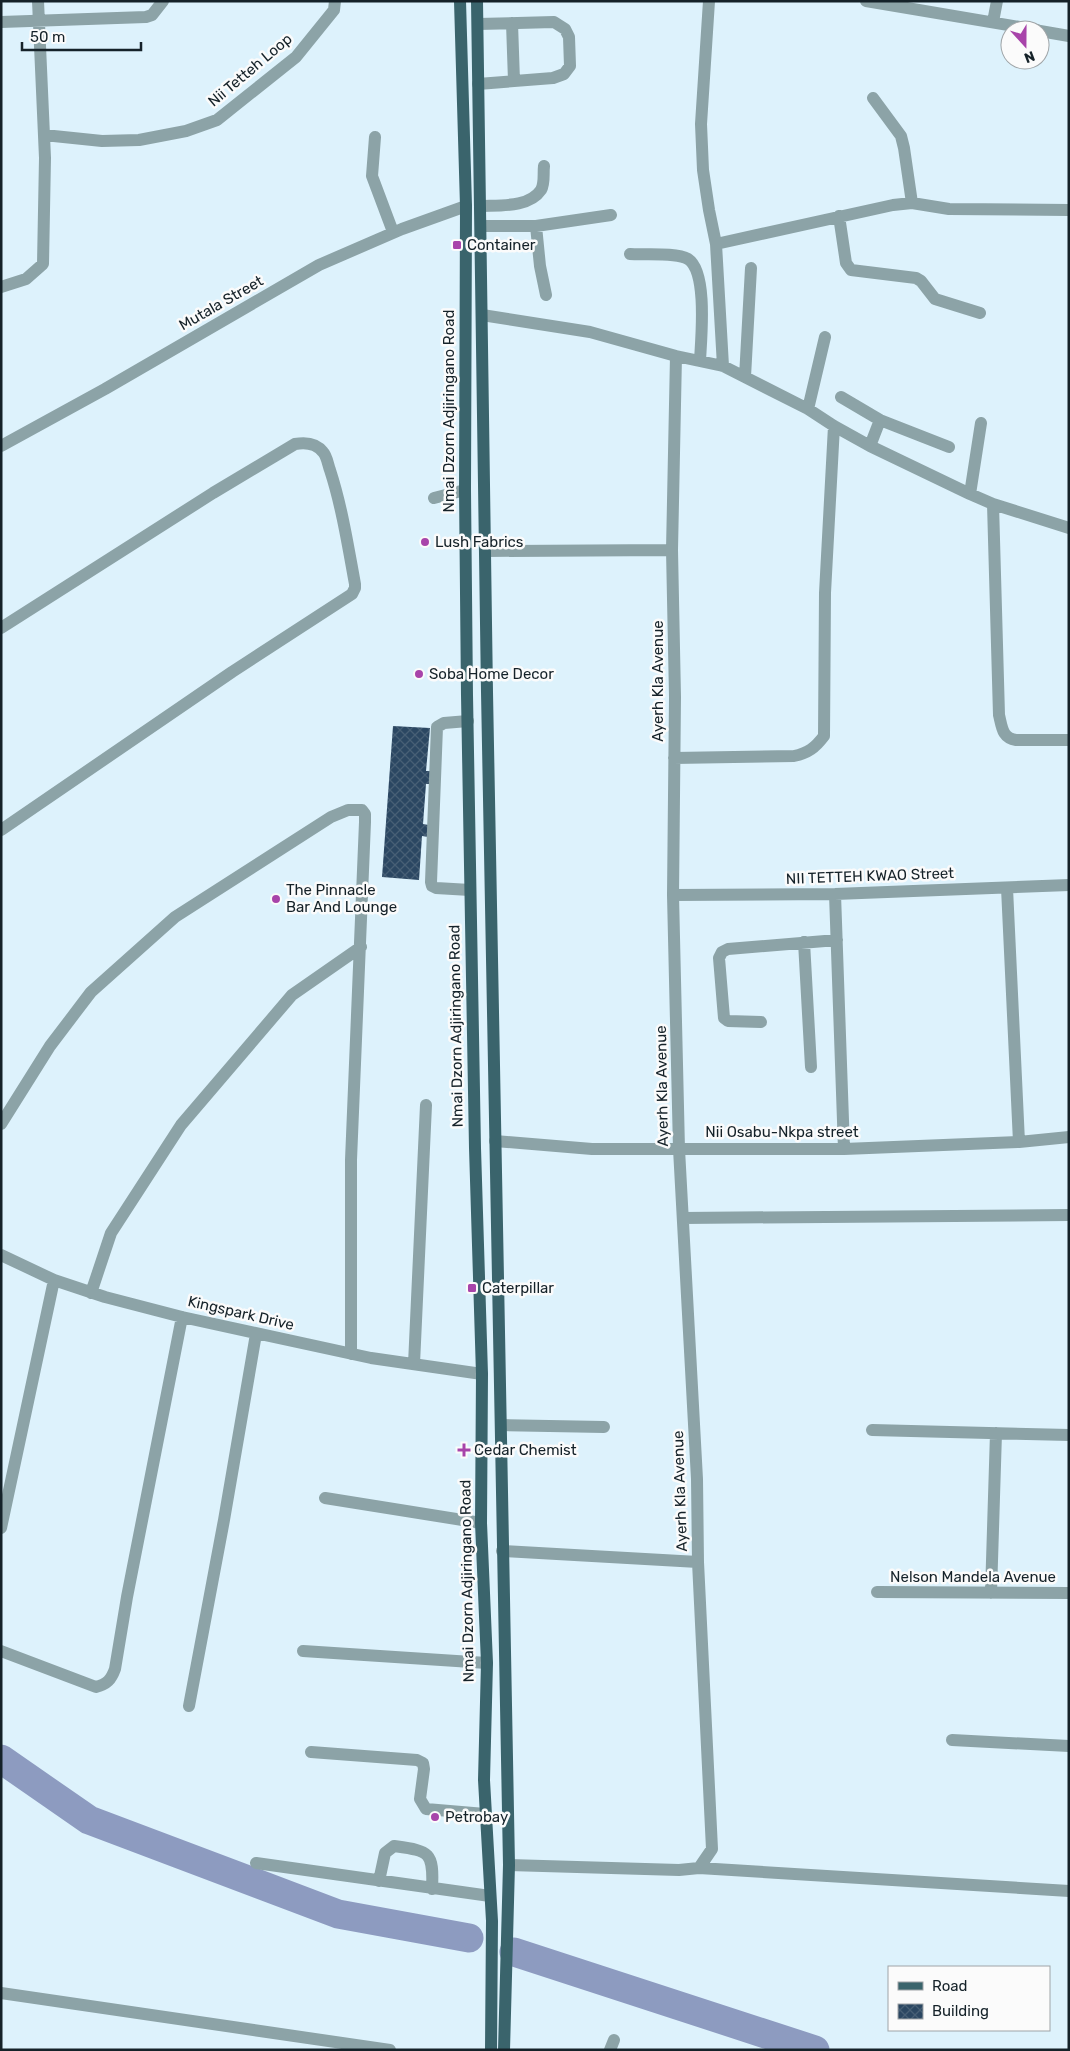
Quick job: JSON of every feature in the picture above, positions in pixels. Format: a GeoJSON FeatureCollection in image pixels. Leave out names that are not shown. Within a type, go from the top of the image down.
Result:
{"type":"FeatureCollection","features":[{"type":"Feature","properties":{"kind":"main road","name":"Nmai Dzorn Adjiringano Road"},"geometry":{"type":"LineString","coordinates":[[460,1],[466,206],[464,490],[467,694],[474,1148],[482,1374],[481,1523],[487,1663],[485,1814],[492,1921],[491,2050]]}},
{"type":"Feature","properties":{"kind":"main road"},"geometry":{"type":"LineString","coordinates":[[477,1],[508,1865],[504,2050]]}},
{"type":"Feature","properties":{"kind":"main road"},"geometry":{"type":"LineString","coordinates":[[467,694],[487,692]]}},
{"type":"Feature","properties":{"kind":"street"},"geometry":{"type":"LineString","coordinates":[[1,287],[26,280],[43,264],[45,225],[44,135],[38,1]]}},
{"type":"Feature","properties":{"kind":"street"},"geometry":{"type":"LineString","coordinates":[[1,22],[146,17],[152,15],[163,1]]}},
{"type":"Feature","properties":{"kind":"street","name":"Nii Tetteh Loop"},"geometry":{"type":"LineString","coordinates":[[44,135],[102,141],[139,140],[186,131],[217,120],[296,57],[334,10],[335,1]]}},
{"type":"Feature","properties":{"kind":"street"},"geometry":{"type":"LineString","coordinates":[[709,1],[702,124],[703,170],[716,244],[723,366]]}},
{"type":"Feature","properties":{"kind":"street"},"geometry":{"type":"LineString","coordinates":[[866,1],[1000,23]]}},
{"type":"Feature","properties":{"kind":"street"},"geometry":{"type":"LineString","coordinates":[[993,22],[998,1]]}},
{"type":"Feature","properties":{"kind":"street"},"geometry":{"type":"LineString","coordinates":[[478,24],[554,22],[565,29],[569,36],[570,46],[570,66],[564,74],[553,78],[478,84]]}},
{"type":"Feature","properties":{"kind":"street"},"geometry":{"type":"LineString","coordinates":[[512,23],[514,81]]}},
{"type":"Feature","properties":{"kind":"street"},"geometry":{"type":"LineString","coordinates":[[1050,32],[1069,36]]}},
{"type":"Feature","properties":{"kind":"street"},"geometry":{"type":"LineString","coordinates":[[874,98],[900,136],[904,148],[912,204]]}},
{"type":"Feature","properties":{"kind":"street"},"geometry":{"type":"LineString","coordinates":[[375,137],[372,176],[393,232]]}},
{"type":"Feature","properties":{"kind":"street"},"geometry":{"type":"LineString","coordinates":[[480,206],[510,204],[532,198],[540,190],[544,182],[544,166]]}},
{"type":"Feature","properties":{"kind":"street"},"geometry":{"type":"LineString","coordinates":[[716,244],[893,205],[912,204],[949,209],[1069,210]]}},
{"type":"Feature","properties":{"kind":"street","name":"Mutala Street"},"geometry":{"type":"LineString","coordinates":[[1,446],[106,389],[318,265],[393,232],[466,206]]}},
{"type":"Feature","properties":{"kind":"street"},"geometry":{"type":"LineString","coordinates":[[481,226],[536,226],[611,215]]}},
{"type":"Feature","properties":{"kind":"street"},"geometry":{"type":"LineString","coordinates":[[839,216],[846,263],[851,270],[916,278],[935,299],[980,313]]}},
{"type":"Feature","properties":{"kind":"street"},"geometry":{"type":"LineString","coordinates":[[536,226],[540,266],[546,295]]}},
{"type":"Feature","properties":{"kind":"street"},"geometry":{"type":"LineString","coordinates":[[630,254],[678,256],[688,259],[694,264],[697,272],[701,302],[700,361]]}},
{"type":"Feature","properties":{"kind":"street"},"geometry":{"type":"LineString","coordinates":[[745,377],[751,268]]}},
{"type":"Feature","properties":{"kind":"street"},"geometry":{"type":"LineString","coordinates":[[482,315],[590,332],[676,356],[723,366],[808,408],[834,426],[870,446],[970,494],[993,504],[1069,528]]}},
{"type":"Feature","properties":{"kind":"street"},"geometry":{"type":"LineString","coordinates":[[808,408],[826,337]]}},
{"type":"Feature","properties":{"kind":"street","name":"Ayerh Kla Avenue"},"geometry":{"type":"LineString","coordinates":[[676,356],[672,550],[673,895],[679,1150],[697,1479],[698,1562],[712,1816],[712,1849],[699,1868]]}},
{"type":"Feature","properties":{"kind":"street"},"geometry":{"type":"LineString","coordinates":[[841,397],[880,420],[949,447]]}},
{"type":"Feature","properties":{"kind":"street"},"geometry":{"type":"LineString","coordinates":[[870,446],[880,420]]}},
{"type":"Feature","properties":{"kind":"street"},"geometry":{"type":"LineString","coordinates":[[970,494],[981,422]]}},
{"type":"Feature","properties":{"kind":"street"},"geometry":{"type":"LineString","coordinates":[[674,758],[794,756],[806,753],[816,747],[824,736],[825,592],[834,426]]}},
{"type":"Feature","properties":{"kind":"street"},"geometry":{"type":"LineString","coordinates":[[1,628],[213,493],[296,444],[305,442],[316,446],[325,453],[344,523],[355,584],[352,594],[224,677],[1,830]]}},
{"type":"Feature","properties":{"kind":"street"},"geometry":{"type":"LineString","coordinates":[[434,498],[464,490]]}},
{"type":"Feature","properties":{"kind":"street"},"geometry":{"type":"LineString","coordinates":[[993,504],[999,715],[1002,731],[1008,738],[1016,740],[1069,740]]}},
{"type":"Feature","properties":{"kind":"street"},"geometry":{"type":"LineString","coordinates":[[486,551],[672,550]]}},
{"type":"Feature","properties":{"kind":"street"},"geometry":{"type":"LineString","coordinates":[[468,721],[444,723],[437,727],[431,882],[432,886],[436,888],[470,890]]}},
{"type":"Feature","properties":{"kind":"street"},"geometry":{"type":"LineString","coordinates":[[1,1124],[50,1046],[91,992],[168,922],[332,818],[355,809],[362,810],[365,814],[361,947],[351,1160],[351,1354]]}},
{"type":"Feature","properties":{"kind":"street","name":"NII TETTEH KWAO Street"},"geometry":{"type":"LineString","coordinates":[[673,895],[836,894],[1069,885]]}},
{"type":"Feature","properties":{"kind":"street"},"geometry":{"type":"LineString","coordinates":[[1007,888],[1019,1142]]}},
{"type":"Feature","properties":{"kind":"street"},"geometry":{"type":"LineString","coordinates":[[836,894],[844,1149]]}},
{"type":"Feature","properties":{"kind":"street"},"geometry":{"type":"LineString","coordinates":[[761,1022],[728,1021],[724,1018],[719,958],[722,952],[728,949],[837,940]]}},
{"type":"Feature","properties":{"kind":"street"},"geometry":{"type":"LineString","coordinates":[[804,942],[811,1067]]}},
{"type":"Feature","properties":{"kind":"street"},"geometry":{"type":"LineString","coordinates":[[91,1293],[111,1233],[181,1125],[292,996],[361,947]]}},
{"type":"Feature","properties":{"kind":"street"},"geometry":{"type":"LineString","coordinates":[[414,1364],[426,1105]]}},
{"type":"Feature","properties":{"kind":"street","name":"Nii Osabu-Nkpa street"},"geometry":{"type":"LineString","coordinates":[[495,1141],[592,1149],[844,1149],[1019,1142],[1069,1137]]}},
{"type":"Feature","properties":{"kind":"street"},"geometry":{"type":"LineString","coordinates":[[683,1218],[1069,1215]]}},
{"type":"Feature","properties":{"kind":"street","name":"Kingspark Drive"},"geometry":{"type":"LineString","coordinates":[[1,1255],[54,1280],[91,1293],[182,1317],[351,1354],[482,1374]]}},
{"type":"Feature","properties":{"kind":"street"},"geometry":{"type":"LineString","coordinates":[[1,1528],[54,1280]]}},
{"type":"Feature","properties":{"kind":"street"},"geometry":{"type":"LineString","coordinates":[[1,1651],[96,1687],[105,1685],[112,1678],[182,1317]]}},
{"type":"Feature","properties":{"kind":"street"},"geometry":{"type":"LineString","coordinates":[[190,1706],[256,1334]]}},
{"type":"Feature","properties":{"kind":"street"},"geometry":{"type":"LineString","coordinates":[[501,1425],[604,1427]]}},
{"type":"Feature","properties":{"kind":"street"},"geometry":{"type":"LineString","coordinates":[[872,1430],[1069,1435]]}},
{"type":"Feature","properties":{"kind":"street"},"geometry":{"type":"LineString","coordinates":[[991,1593],[996,1433]]}},
{"type":"Feature","properties":{"kind":"street"},"geometry":{"type":"LineString","coordinates":[[325,1498],[481,1523]]}},
{"type":"Feature","properties":{"kind":"street"},"geometry":{"type":"LineString","coordinates":[[502,1551],[698,1562]]}},
{"type":"Feature","properties":{"kind":"street","name":"Nelson Mandela Avenue"},"geometry":{"type":"LineString","coordinates":[[877,1592],[1069,1593]]}},
{"type":"Feature","properties":{"kind":"street"},"geometry":{"type":"LineString","coordinates":[[303,1652],[487,1663]]}},
{"type":"Feature","properties":{"kind":"street"},"geometry":{"type":"LineString","coordinates":[[952,1740],[1069,1746]]}},
{"type":"Feature","properties":{"kind":"street"},"geometry":{"type":"LineString","coordinates":[[311,1752],[417,1760],[422,1763],[424,1769],[420,1799],[426,1808],[485,1814]]}},
{"type":"Feature","properties":{"kind":"street"},"geometry":{"type":"LineString","coordinates":[[379,1881],[385,1853],[394,1846],[420,1850],[427,1854],[433,1869],[432,1888]]}},
{"type":"Feature","properties":{"kind":"street"},"geometry":{"type":"LineString","coordinates":[[256,1863],[490,1896]]}},
{"type":"Feature","properties":{"kind":"street"},"geometry":{"type":"LineString","coordinates":[[508,1865],[679,1870],[699,1868],[1069,1891]]}},
{"type":"Feature","properties":{"kind":"street"},"geometry":{"type":"LineString","coordinates":[[1,1993],[390,2050]]}},
{"type":"Feature","properties":{"kind":"building"},"geometry":{"type":"Polygon","coordinates":[[[393,726],[430,728],[426,771],[432,771],[431,784],[426,784],[423,824],[429,825],[428,837],[422,836],[419,880],[382,877],[393,726]]]}},
{"type":"Feature","properties":{"kind":"waterway"},"geometry":{"type":"LineString","coordinates":[[1,1759],[89,1820],[338,1914],[469,1938]]}},
{"type":"Feature","properties":{"kind":"waterway"},"geometry":{"type":"LineString","coordinates":[[514,1952],[815,2050]]}},
{"type":"Feature","properties":{"kind":"place","name":"Container"},"geometry":{"type":"Point","coordinates":[457,245]}},
{"type":"Feature","properties":{"kind":"place","name":"Lush Fabrics"},"geometry":{"type":"Point","coordinates":[425,542]}},
{"type":"Feature","properties":{"kind":"place","name":"Soba Home Decor"},"geometry":{"type":"Point","coordinates":[419,674]}},
{"type":"Feature","properties":{"kind":"place","name":"The Pinnacle Bar And Lounge"},"geometry":{"type":"Point","coordinates":[276,899]}},
{"type":"Feature","properties":{"kind":"place","name":"Caterpillar"},"geometry":{"type":"Point","coordinates":[472,1288]}},
{"type":"Feature","properties":{"kind":"place","name":"Cedar Chemist"},"geometry":{"type":"Point","coordinates":[464,1450]}},
{"type":"Feature","properties":{"kind":"place","name":"Petrobay"},"geometry":{"type":"Point","coordinates":[435,1817]}}]}
